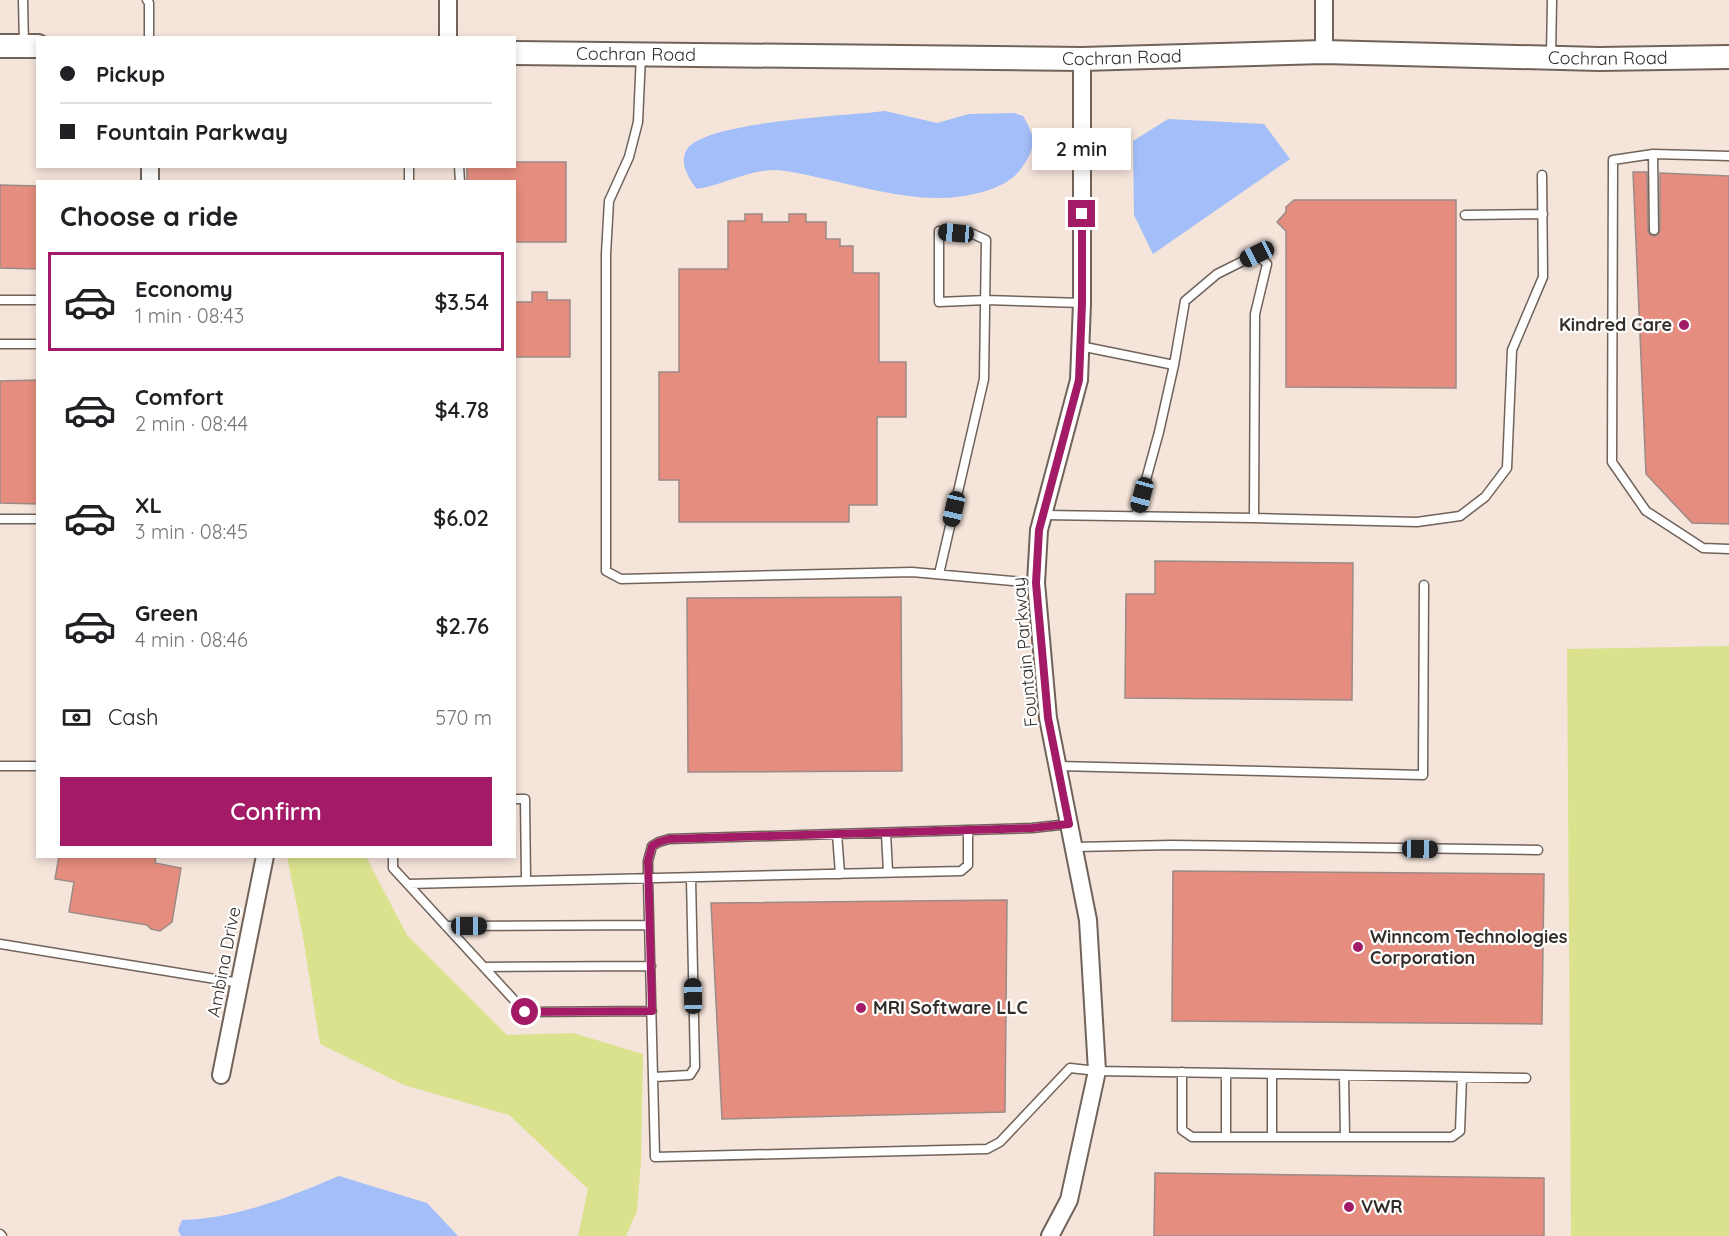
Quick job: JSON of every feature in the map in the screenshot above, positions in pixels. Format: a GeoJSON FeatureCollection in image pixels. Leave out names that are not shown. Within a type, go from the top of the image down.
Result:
{"type":"FeatureCollection","features":[{"type":"Feature","properties":{"kind":"street"},"geometry":{"type":"LineString","coordinates":[[448,0],[448,36]]}},
{"type":"Feature","properties":{"kind":"street"},"geometry":{"type":"LineString","coordinates":[[1324,0],[1324,52]]}},
{"type":"Feature","properties":{"kind":"street"},"geometry":{"type":"LineString","coordinates":[[0,46],[31,46]]}},
{"type":"Feature","properties":{"kind":"street","name":"Cochran Road"},"geometry":{"type":"LineString","coordinates":[[516,53],[1082,59],[1324,52],[1551,57],[1729,57]]}},
{"type":"Feature","properties":{"kind":"street","name":"Fountain Parkway"},"geometry":{"type":"LineString","coordinates":[[1050,1236],[1069,1200],[1097,1071],[1088,921],[1048,718],[1036,583],[1039,530],[1079,380],[1082,303],[1082,59]]}},
{"type":"Feature","properties":{"kind":"street","name":"Ambina Drive"},"geometry":{"type":"LineString","coordinates":[[221,1075],[265,858]]}},
{"type":"Feature","properties":{"kind":"lane"},"geometry":{"type":"LineString","coordinates":[[23,0],[31,46]]}},
{"type":"Feature","properties":{"kind":"lane"},"geometry":{"type":"LineString","coordinates":[[147,0],[149,3],[149,36]]}},
{"type":"Feature","properties":{"kind":"lane"},"geometry":{"type":"LineString","coordinates":[[1551,57],[1552,0]]}},
{"type":"Feature","properties":{"kind":"lane"},"geometry":{"type":"LineString","coordinates":[[641,54],[638,122],[629,157],[609,201],[606,254],[606,571],[621,579],[900,572],[1036,583]]}},
{"type":"Feature","properties":{"kind":"lane"},"geometry":{"type":"LineString","coordinates":[[1729,156],[1653,154],[1613,160],[1612,462],[1646,511],[1703,548],[1729,549]]}},
{"type":"Feature","properties":{"kind":"lane"},"geometry":{"type":"LineString","coordinates":[[1653,154],[1653,230]]}},
{"type":"Feature","properties":{"kind":"lane"},"geometry":{"type":"LineString","coordinates":[[1043,515],[1418,522],[1460,516],[1485,497],[1507,468],[1512,350],[1543,277],[1542,175]]}},
{"type":"Feature","properties":{"kind":"lane"},"geometry":{"type":"LineString","coordinates":[[1465,215],[1543,214]]}},
{"type":"Feature","properties":{"kind":"lane"},"geometry":{"type":"LineString","coordinates":[[939,574],[984,379],[986,300],[986,240],[973,234],[939,231],[939,302],[986,300],[1082,303]]}},
{"type":"Feature","properties":{"kind":"lane"},"geometry":{"type":"LineString","coordinates":[[1136,516],[1159,432],[1185,301],[1217,274],[1257,254],[1267,264],[1255,314],[1254,518]]}},
{"type":"Feature","properties":{"kind":"lane"},"geometry":{"type":"LineString","coordinates":[[0,300],[36,300]]}},
{"type":"Feature","properties":{"kind":"lane"},"geometry":{"type":"LineString","coordinates":[[0,344],[36,344]]}},
{"type":"Feature","properties":{"kind":"lane"},"geometry":{"type":"LineString","coordinates":[[1080,346],[1173,365]]}},
{"type":"Feature","properties":{"kind":"lane"},"geometry":{"type":"LineString","coordinates":[[0,519],[36,519]]}},
{"type":"Feature","properties":{"kind":"lane"},"geometry":{"type":"LineString","coordinates":[[1058,766],[1423,775],[1424,585]]}},
{"type":"Feature","properties":{"kind":"lane"},"geometry":{"type":"LineString","coordinates":[[0,766],[36,766]]}},
{"type":"Feature","properties":{"kind":"lane"},"geometry":{"type":"LineString","coordinates":[[516,799],[525,799],[526,881]]}},
{"type":"Feature","properties":{"kind":"lane"},"geometry":{"type":"LineString","coordinates":[[1069,824],[1032,828],[669,839],[652,846],[648,861],[648,879],[656,1157],[987,1149],[1000,1142],[1070,1068],[1097,1071],[1526,1078]]}},
{"type":"Feature","properties":{"kind":"lane"},"geometry":{"type":"LineString","coordinates":[[408,884],[960,871],[968,866],[968,830]]}},
{"type":"Feature","properties":{"kind":"lane"},"geometry":{"type":"LineString","coordinates":[[886,833],[888,873]]}},
{"type":"Feature","properties":{"kind":"lane"},"geometry":{"type":"LineString","coordinates":[[837,834],[840,874]]}},
{"type":"Feature","properties":{"kind":"lane"},"geometry":{"type":"LineString","coordinates":[[516,841],[525,841]]}},
{"type":"Feature","properties":{"kind":"lane"},"geometry":{"type":"LineString","coordinates":[[1074,847],[1172,845],[1538,850]]}},
{"type":"Feature","properties":{"kind":"lane"},"geometry":{"type":"LineString","coordinates":[[393,858],[393,868],[525,1012],[652,1011]]}},
{"type":"Feature","properties":{"kind":"lane"},"geometry":{"type":"LineString","coordinates":[[654,1077],[690,1076],[695,1067],[691,878]]}},
{"type":"Feature","properties":{"kind":"lane"},"geometry":{"type":"LineString","coordinates":[[446,926],[649,925]]}},
{"type":"Feature","properties":{"kind":"lane"},"geometry":{"type":"LineString","coordinates":[[0,944],[240,982]]}},
{"type":"Feature","properties":{"kind":"lane"},"geometry":{"type":"LineString","coordinates":[[484,967],[651,966]]}},
{"type":"Feature","properties":{"kind":"lane"},"geometry":{"type":"LineString","coordinates":[[1182,1072],[1182,1130],[1192,1137],[1452,1137],[1460,1131],[1462,1077]]}},
{"type":"Feature","properties":{"kind":"lane"},"geometry":{"type":"LineString","coordinates":[[1226,1073],[1226,1137]]}},
{"type":"Feature","properties":{"kind":"lane"},"geometry":{"type":"LineString","coordinates":[[1272,1074],[1272,1137]]}},
{"type":"Feature","properties":{"kind":"lane"},"geometry":{"type":"LineString","coordinates":[[1344,1075],[1345,1137]]}},
{"type":"Feature","properties":{"kind":"green space"},"geometry":{"type":"Polygon","coordinates":[[[1729,646],[1729,1236],[1571,1236],[1567,649],[1729,646]]]}},
{"type":"Feature","properties":{"kind":"green space"},"geometry":{"type":"Polygon","coordinates":[[[287,858],[367,858],[407,935],[507,1035],[573,1033],[643,1054],[641,1161],[637,1211],[626,1236],[578,1236],[588,1189],[509,1115],[404,1085],[320,1044],[302,931],[287,858]]]}},
{"type":"Feature","properties":{"kind":"water"},"geometry":{"type":"Polygon","coordinates":[[[885,111],[937,123],[969,114],[1014,113],[1023,116],[1027,123],[1033,141],[1031,153],[1015,176],[1005,183],[982,192],[941,198],[899,195],[776,170],[756,172],[697,189],[685,169],[684,158],[688,148],[701,139],[723,132],[780,121],[885,111]]]}},
{"type":"Feature","properties":{"kind":"water"},"geometry":{"type":"Polygon","coordinates":[[[1168,119],[1264,124],[1290,159],[1153,254],[1134,215],[1133,141],[1168,119]]]}},
{"type":"Feature","properties":{"kind":"water"},"geometry":{"type":"Polygon","coordinates":[[[339,1176],[427,1203],[458,1236],[181,1236],[178,1230],[182,1220],[222,1216],[262,1206],[339,1176]]]}},
{"type":"Feature","properties":{"kind":"building"},"geometry":{"type":"Polygon","coordinates":[[[516,162],[566,162],[566,242],[516,242],[516,180],[467,180],[467,168],[516,168],[516,162]]]}},
{"type":"Feature","properties":{"kind":"building","name":"Kindred Care"},"geometry":{"type":"Polygon","coordinates":[[[1633,172],[1647,172],[1648,230],[1653,236],[1658,235],[1660,230],[1660,173],[1729,176],[1729,524],[1692,523],[1646,474],[1633,172]]]}},
{"type":"Feature","properties":{"kind":"building"},"geometry":{"type":"Polygon","coordinates":[[[0,185],[36,186],[36,269],[0,268],[0,185]]]}},
{"type":"Feature","properties":{"kind":"building"},"geometry":{"type":"Polygon","coordinates":[[[1294,200],[1456,200],[1456,388],[1286,387],[1286,231],[1277,222],[1286,212],[1286,207],[1294,200]]]}},
{"type":"Feature","properties":{"kind":"building"},"geometry":{"type":"Polygon","coordinates":[[[745,214],[762,214],[762,222],[789,222],[789,214],[806,214],[806,222],[826,222],[826,239],[840,239],[840,246],[853,246],[853,273],[879,273],[879,362],[906,362],[906,417],[877,417],[877,505],[849,505],[849,522],[679,522],[679,480],[659,480],[659,372],[679,372],[679,269],[728,269],[728,221],[745,221],[745,214]]]}},
{"type":"Feature","properties":{"kind":"building"},"geometry":{"type":"Polygon","coordinates":[[[532,292],[547,292],[547,300],[570,300],[570,357],[516,357],[516,302],[532,302],[532,292]]]}},
{"type":"Feature","properties":{"kind":"building"},"geometry":{"type":"Polygon","coordinates":[[[36,380],[36,504],[0,503],[0,381],[36,380]]]}},
{"type":"Feature","properties":{"kind":"building"},"geometry":{"type":"Polygon","coordinates":[[[1155,561],[1353,563],[1352,700],[1125,698],[1126,594],[1155,594],[1155,561]]]}},
{"type":"Feature","properties":{"kind":"building"},"geometry":{"type":"Polygon","coordinates":[[[901,597],[902,771],[688,772],[687,598],[901,597]]]}},
{"type":"Feature","properties":{"kind":"building"},"geometry":{"type":"Polygon","coordinates":[[[59,858],[156,858],[155,863],[181,868],[172,922],[160,931],[151,929],[147,925],[69,912],[74,882],[55,879],[59,858]]]}},
{"type":"Feature","properties":{"kind":"building","name":"Winncom Technologies Corporation"},"geometry":{"type":"Polygon","coordinates":[[[1173,871],[1544,874],[1542,1024],[1172,1021],[1173,871]]]}},
{"type":"Feature","properties":{"kind":"building","name":"MRI Software LLC"},"geometry":{"type":"Polygon","coordinates":[[[1007,900],[1005,1112],[722,1119],[711,903],[1007,900]]]}},
{"type":"Feature","properties":{"kind":"building","name":"VWR"},"geometry":{"type":"Polygon","coordinates":[[[1155,1173],[1544,1178],[1544,1236],[1154,1236],[1155,1173]]]}},
{"type":"Feature","properties":{"kind":"place","name":"Kindred Care"},"geometry":{"type":"Point","coordinates":[1684,325]}},
{"type":"Feature","properties":{"kind":"place","name":"Winncom Technologies Corporation"},"geometry":{"type":"Point","coordinates":[1358,947]}},
{"type":"Feature","properties":{"kind":"place","name":"MRI Software LLC"},"geometry":{"type":"Point","coordinates":[861,1008]}},
{"type":"Feature","properties":{"kind":"place","name":"VWR"},"geometry":{"type":"Point","coordinates":[1349,1207]}},
{"type":"Feature","properties":{"kind":"route"},"geometry":{"type":"LineString","coordinates":[[525,1012],[652,1011],[648,861],[652,846],[659,842],[669,839],[1032,828],[1069,824],[1048,718],[1036,583],[1039,530],[1079,380],[1082,214]]}}]}
